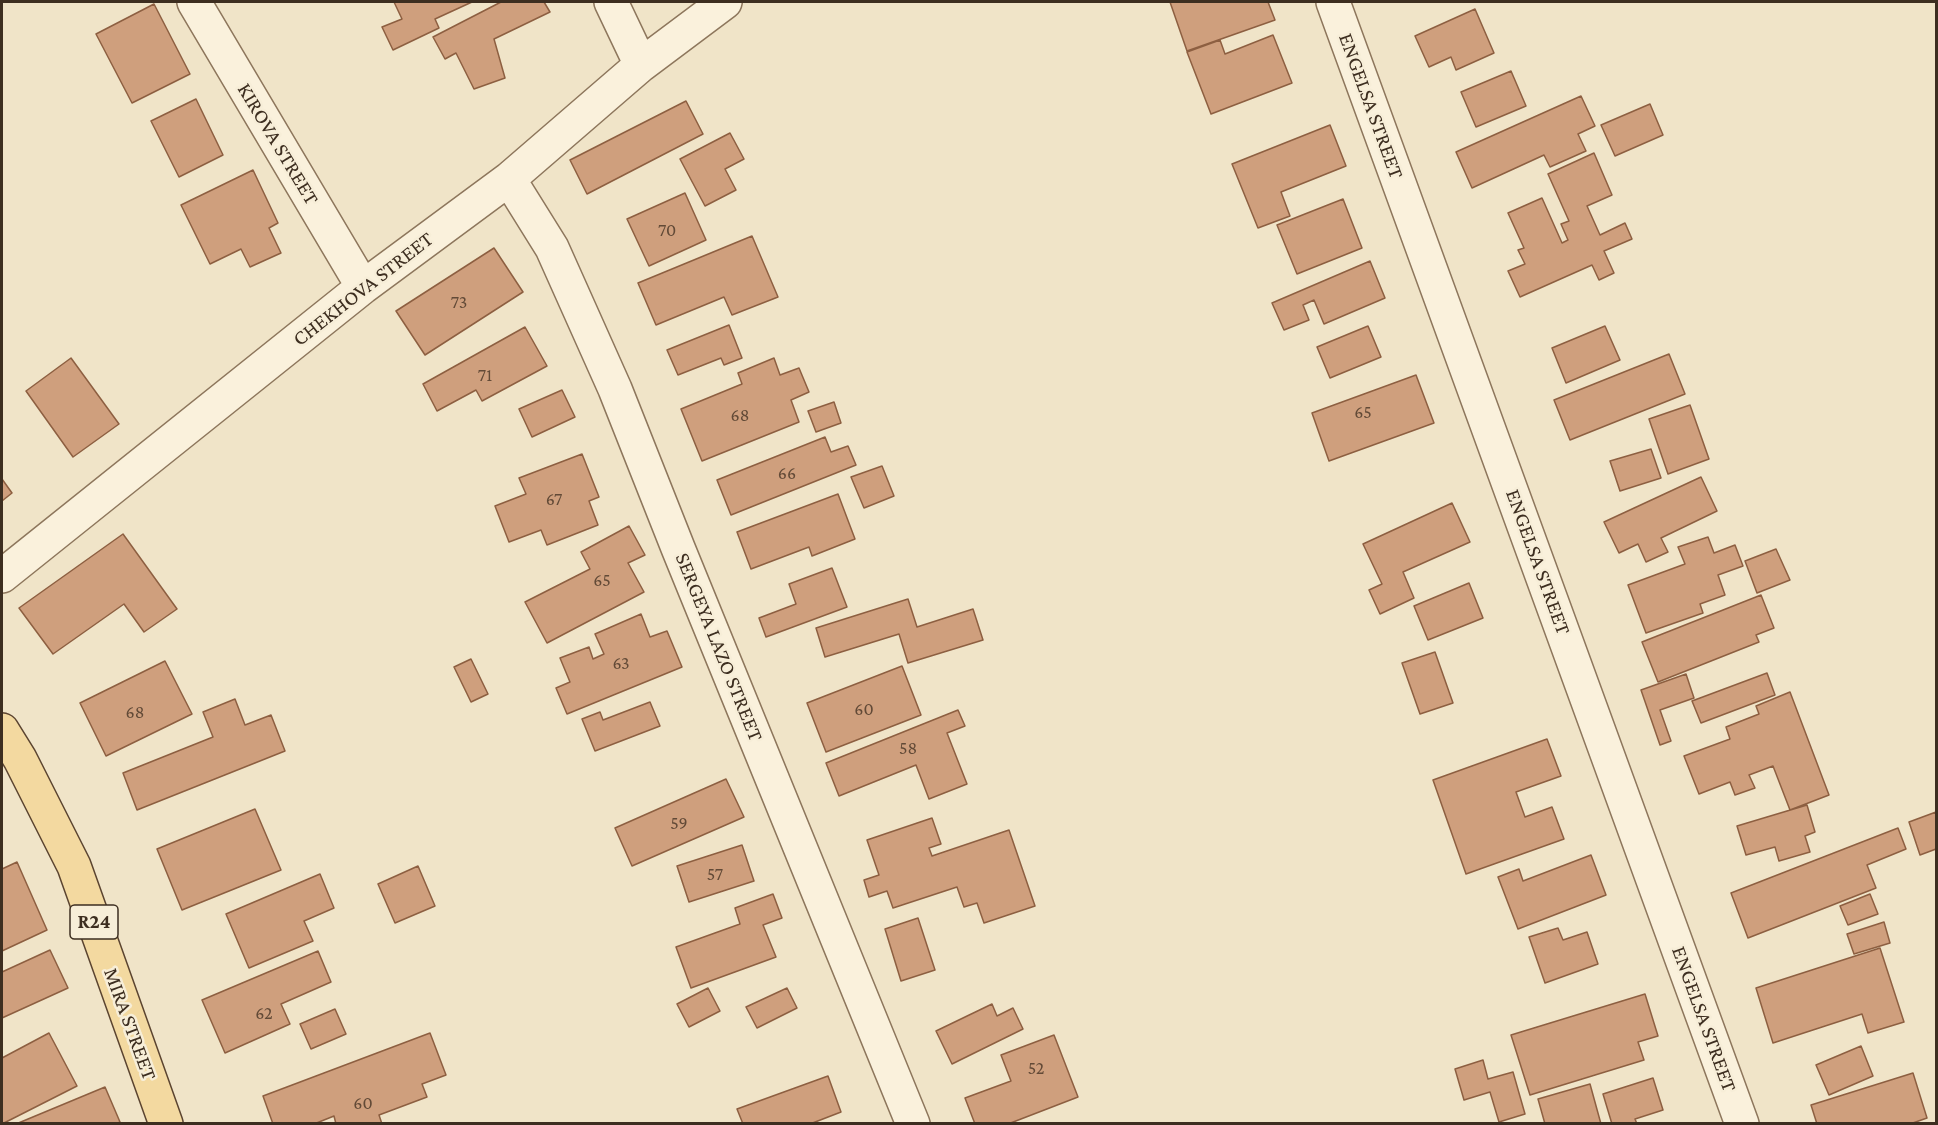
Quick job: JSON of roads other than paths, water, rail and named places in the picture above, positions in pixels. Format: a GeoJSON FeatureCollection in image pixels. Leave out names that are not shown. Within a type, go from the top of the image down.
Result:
{"type":"FeatureCollection","features":[{"type":"Feature","properties":{"kind":"main road","name":"MIRA STREET"},"geometry":{"type":"LineString","coordinates":[[2,730],[20,759],[74,866],[166,1124]]}},
{"type":"Feature","properties":{"kind":"street","name":"KIROVA STREET"},"geometry":{"type":"LineString","coordinates":[[194,2],[363,287]]}},
{"type":"Feature","properties":{"kind":"street"},"geometry":{"type":"LineString","coordinates":[[611,2],[641,65]]}},
{"type":"Feature","properties":{"kind":"street","name":"CHEKHOVA STREET"},"geometry":{"type":"LineString","coordinates":[[2,576],[363,287],[509,179],[641,65],[725,2]]}},
{"type":"Feature","properties":{"kind":"street","name":"ENGELSA STREET"},"geometry":{"type":"LineString","coordinates":[[1333,2],[1742,1124]]}},
{"type":"Feature","properties":{"kind":"street","name":"SERGEYA LAZO STREET"},"geometry":{"type":"LineString","coordinates":[[509,179],[552,248],[615,389],[913,1124]]}}]}
